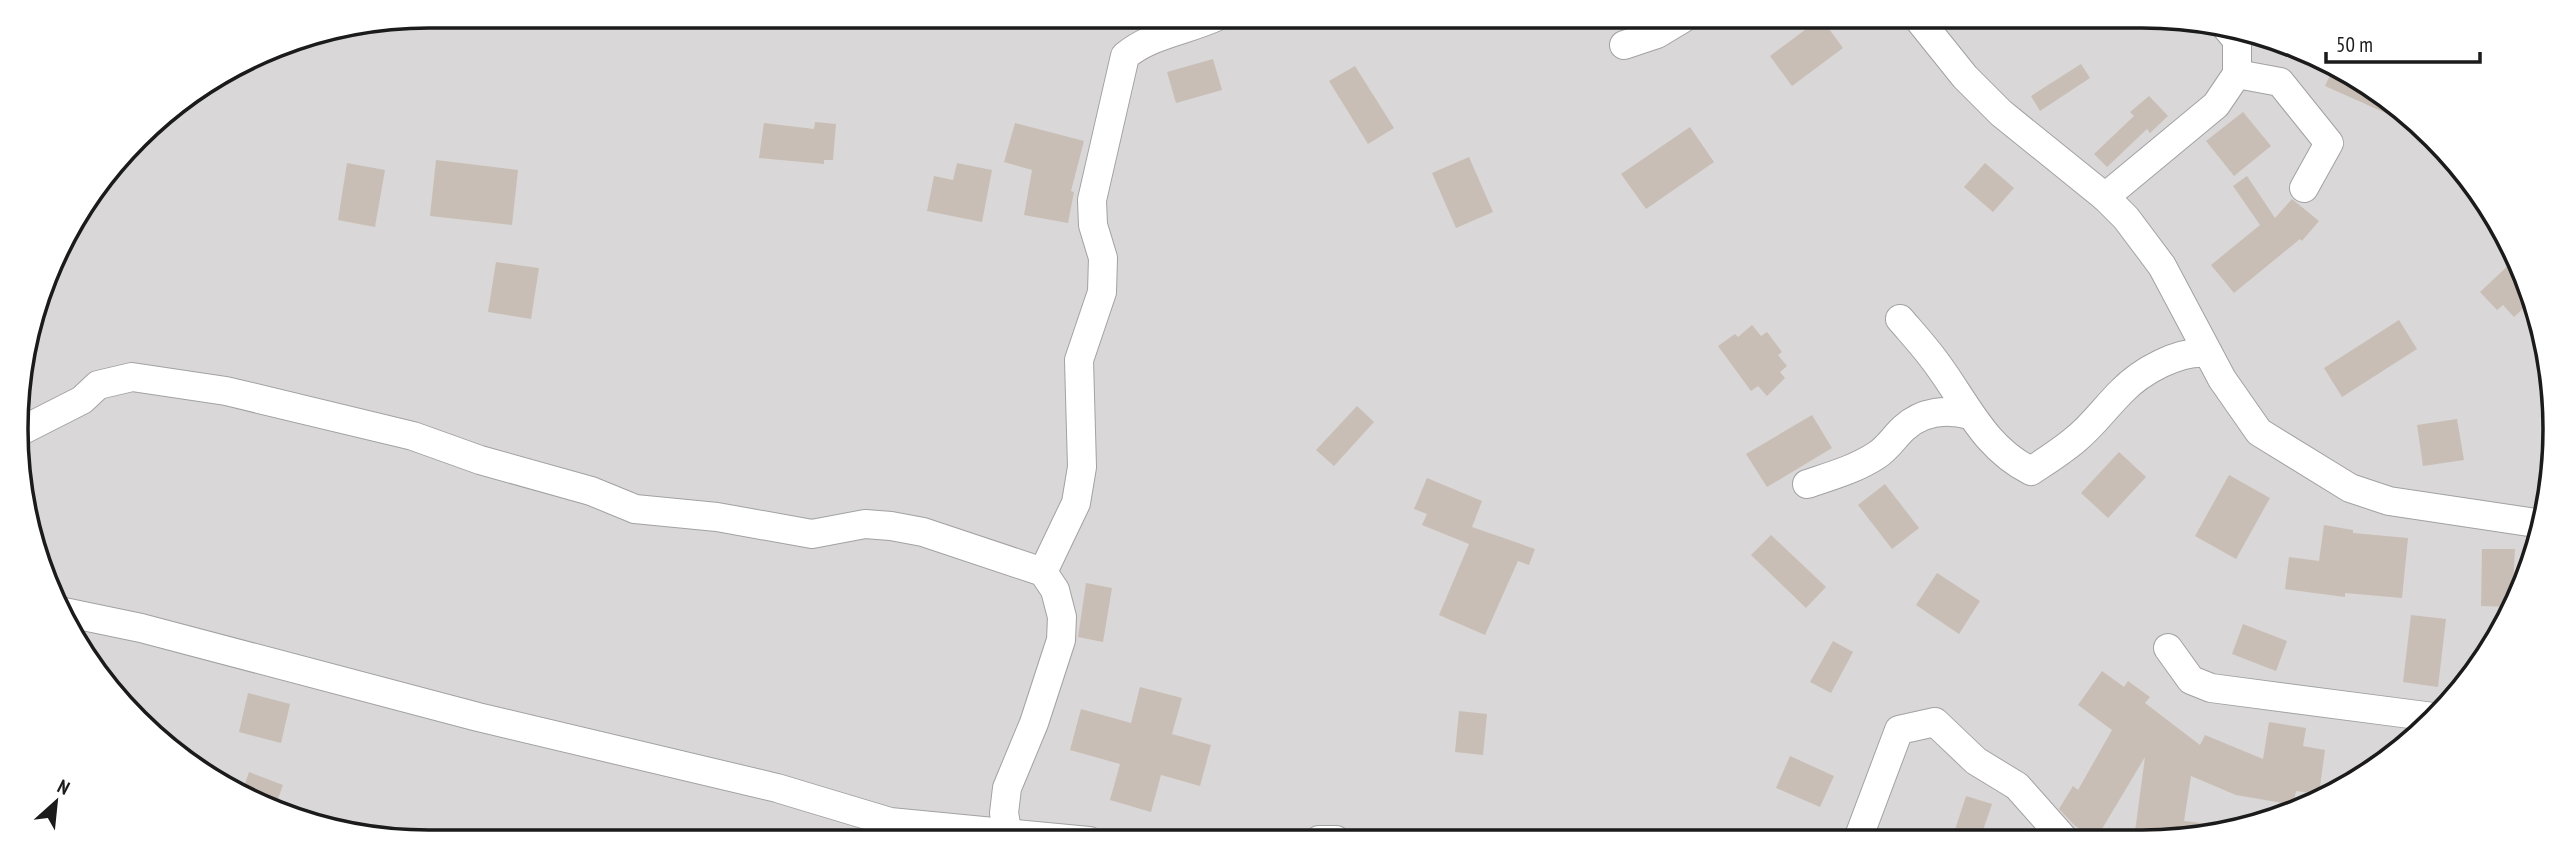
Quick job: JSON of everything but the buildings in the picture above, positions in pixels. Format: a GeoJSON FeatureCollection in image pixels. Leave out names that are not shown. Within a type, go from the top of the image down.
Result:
{"type":"FeatureCollection","features":[{"type":"Feature","properties":{"kind":"street"},"geometry":{"type":"LineString","coordinates":[[1043,572],[1076,503],[1082,467],[1079,360],[1102,292],[1103,258],[1093,225],[1092,200],[1113,98],[1125,56],[1166,28]]}},
{"type":"Feature","properties":{"kind":"street"},"geometry":{"type":"LineString","coordinates":[[1624,46],[1667,28]]}},
{"type":"Feature","properties":{"kind":"street"},"geometry":{"type":"LineString","coordinates":[[1926,28],[1965,77],[2001,113],[2105,197],[2126,218],[2162,266],[2208,353],[2259,432],[2350,488],[2389,500],[2531,522]]}},
{"type":"Feature","properties":{"kind":"street"},"geometry":{"type":"LineString","coordinates":[[2105,197],[2216,105],[2237,74],[2233,39]]}},
{"type":"Feature","properties":{"kind":"street"},"geometry":{"type":"LineString","coordinates":[[2238,40],[2280,82],[2329,143],[2304,188]]}},
{"type":"Feature","properties":{"kind":"street"},"geometry":{"type":"LineString","coordinates":[[2237,74],[2280,82]]}},
{"type":"Feature","properties":{"kind":"street"},"geometry":{"type":"LineString","coordinates":[[1900,319],[1936,361],[1970,415],[2007,459],[2031,471],[2076,439],[2108,409],[2121,391],[2144,375],[2194,351],[2208,353]]}},
{"type":"Feature","properties":{"kind":"street"},"geometry":{"type":"LineString","coordinates":[[28,427],[82,400],[98,385],[132,377],[226,391],[413,436],[480,460],[591,491],[635,509],[717,517],[812,534],[865,524],[891,526],[923,532],[1043,572],[1055,590],[1062,617],[1061,640],[1034,723],[1007,788],[1004,813],[1007,830]]}},
{"type":"Feature","properties":{"kind":"street"},"geometry":{"type":"LineString","coordinates":[[1807,484],[1850,469],[1879,454],[1906,425],[1934,411],[1954,410],[1970,415]]}},
{"type":"Feature","properties":{"kind":"street"},"geometry":{"type":"LineString","coordinates":[[74,614],[141,628],[478,717],[777,788],[882,830]]}},
{"type":"Feature","properties":{"kind":"street"},"geometry":{"type":"LineString","coordinates":[[2168,648],[2191,680],[2211,688],[2423,716]]}},
{"type":"Feature","properties":{"kind":"street"},"geometry":{"type":"LineString","coordinates":[[1861,830],[1899,730],[1934,722],[1976,761],[2017,786],[2056,830]]}},
{"type":"Feature","properties":{"kind":"shaded area"},"geometry":{"type":"Polygon","coordinates":[[[2142,28],[2194,31],[2220,36],[2271,49],[2319,69],[2365,96],[2426,145],[2475,206],[2502,252],[2522,300],[2535,351],[2540,377],[2543,429],[2540,481],[2535,507],[2522,558],[2502,606],[2475,652],[2426,713],[2365,762],[2319,789],[2271,809],[2194,827],[2142,830],[429,830],[377,827],[351,822],[300,809],[228,776],[185,747],[145,713],[111,673],[69,606],[49,558],[31,481],[29,403],[31,377],[42,325],[49,300],[69,252],[96,206],[145,145],[206,96],[252,69],[300,49],[325,42],[377,31],[2142,28]]]}}]}
